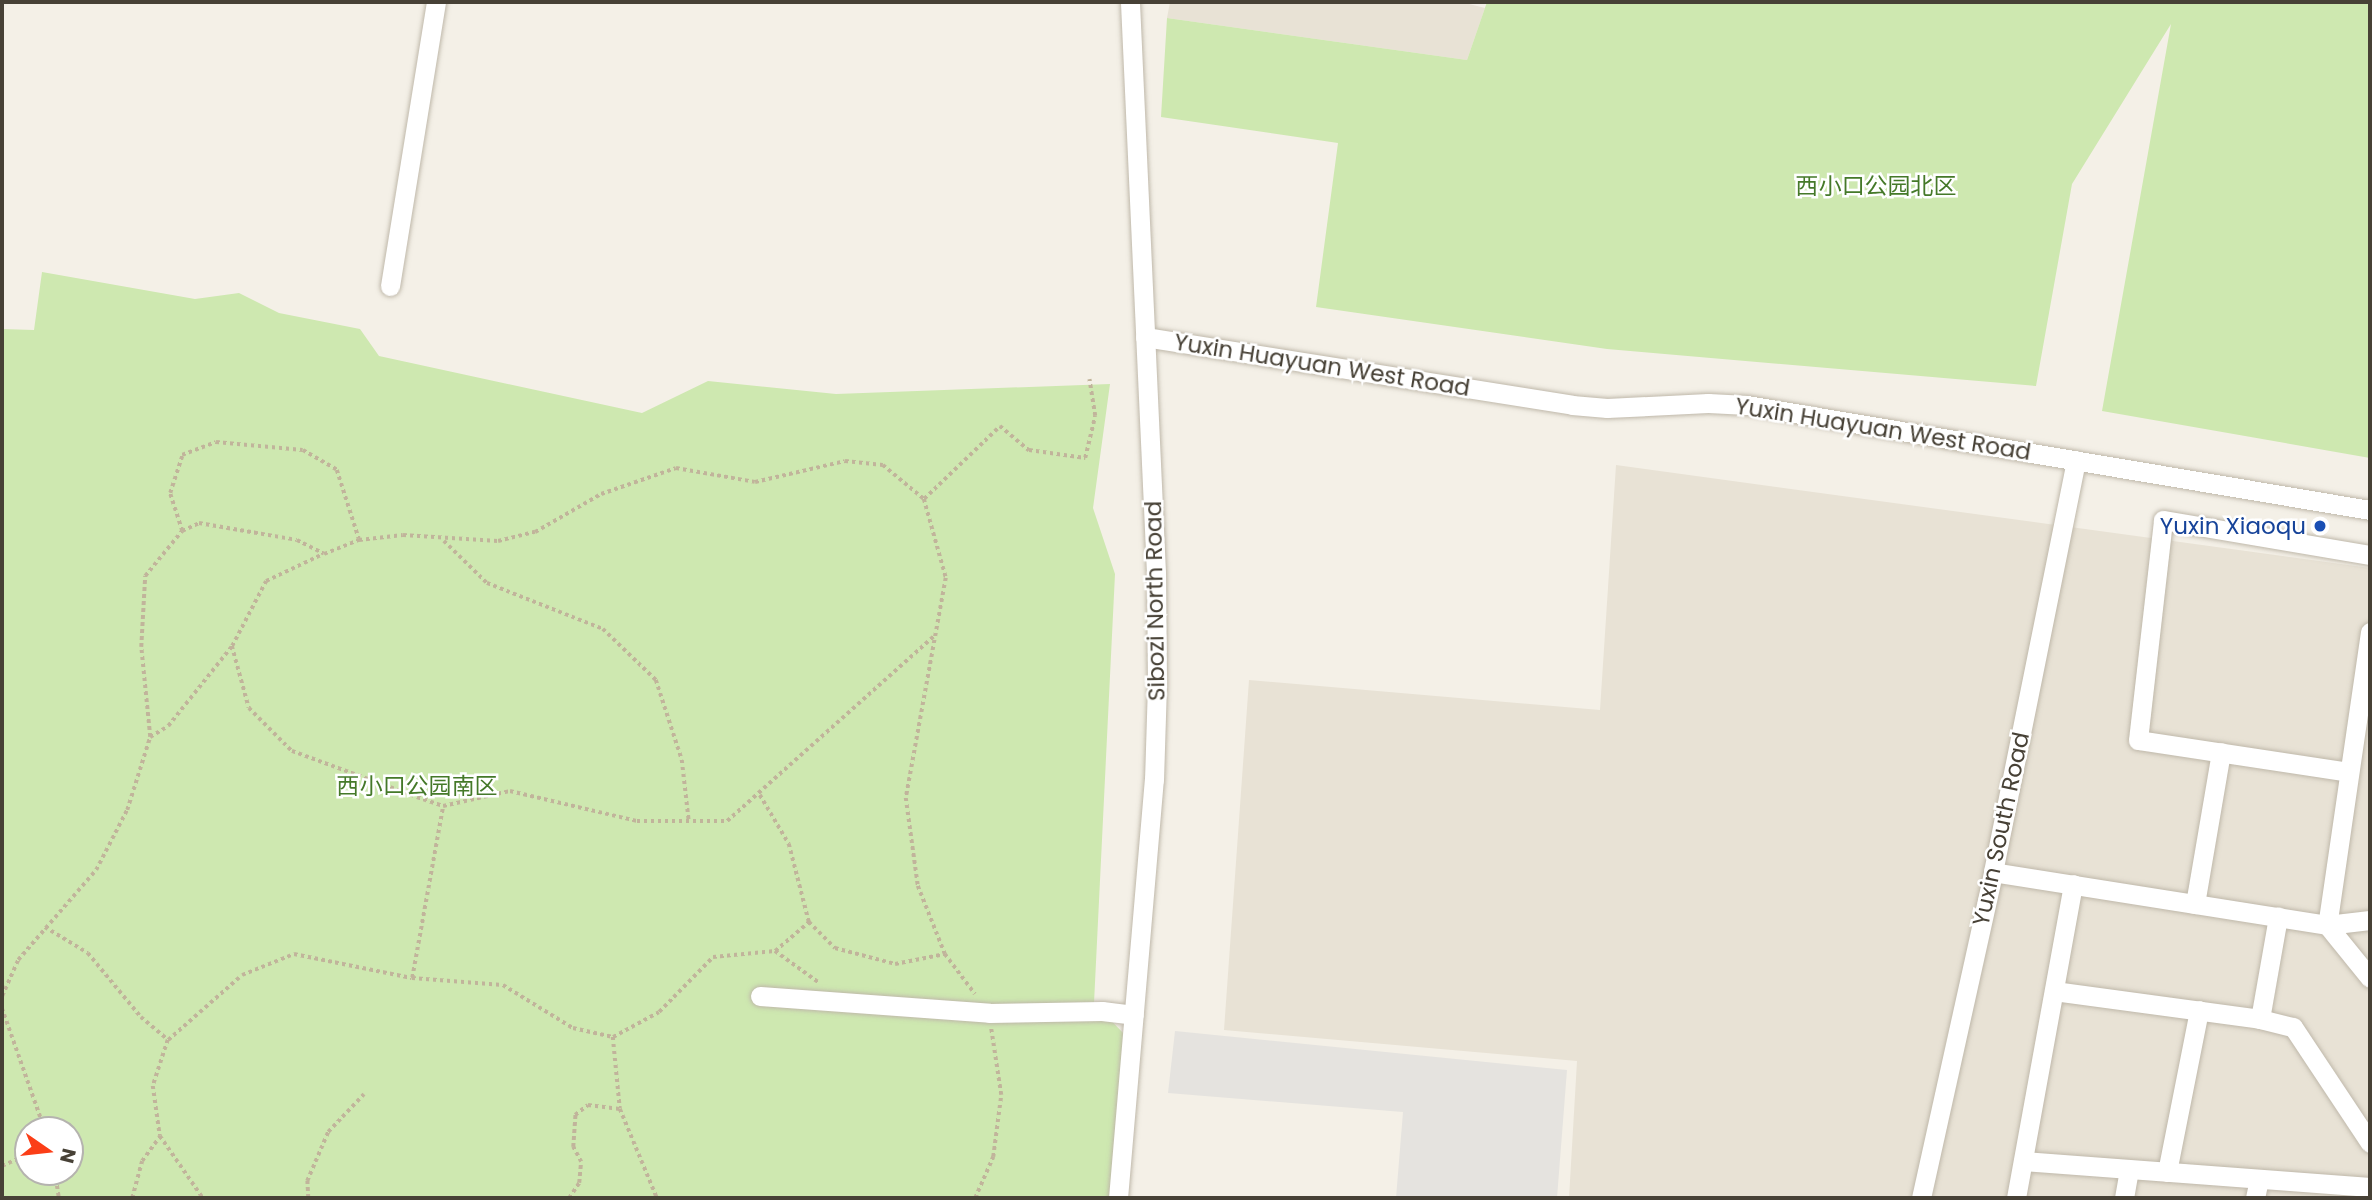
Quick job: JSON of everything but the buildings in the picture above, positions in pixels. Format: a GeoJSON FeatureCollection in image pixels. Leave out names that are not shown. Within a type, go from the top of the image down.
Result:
{"type":"FeatureCollection","features":[{"type":"Feature","properties":{"kind":"street"},"geometry":{"type":"LineString","coordinates":[[390,286],[436,2]]}},
{"type":"Feature","properties":{"kind":"street","name":"Sibozi North Road"},"geometry":{"type":"LineString","coordinates":[[1118,1198],[1157,731],[1156,585],[1130,2]]}},
{"type":"Feature","properties":{"kind":"street","name":"Yuxin Huayuan West Road"},"geometry":{"type":"LineString","coordinates":[[1145,337],[1572,405],[1607,408],[1708,403],[1747,405],[2370,510]]}},
{"type":"Feature","properties":{"kind":"street","name":"Yuxin South Road"},"geometry":{"type":"LineString","coordinates":[[1922,1198],[1993,872],[2076,460]]}},
{"type":"Feature","properties":{"kind":"street"},"geometry":{"type":"LineString","coordinates":[[2349,772],[2138,740],[2163,520],[2370,555]]}},
{"type":"Feature","properties":{"kind":"street"},"geometry":{"type":"LineString","coordinates":[[2370,632],[2326,925],[2370,978]]}},
{"type":"Feature","properties":{"kind":"street"},"geometry":{"type":"LineString","coordinates":[[2195,904],[2221,752]]}},
{"type":"Feature","properties":{"kind":"street"},"geometry":{"type":"LineString","coordinates":[[1993,872],[2326,925],[2370,920]]}},
{"type":"Feature","properties":{"kind":"street"},"geometry":{"type":"LineString","coordinates":[[2016,1198],[2073,884]]}},
{"type":"Feature","properties":{"kind":"street"},"geometry":{"type":"LineString","coordinates":[[2260,1019],[2278,917]]}},
{"type":"Feature","properties":{"kind":"street"},"geometry":{"type":"LineString","coordinates":[[2054,991],[2260,1019],[2293,1027],[2370,1143]]}},
{"type":"Feature","properties":{"kind":"street"},"geometry":{"type":"LineString","coordinates":[[760,996],[989,1013],[1102,1011],[1134,1015]]}},
{"type":"Feature","properties":{"kind":"street"},"geometry":{"type":"LineString","coordinates":[[2166,1172],[2199,1010]]}},
{"type":"Feature","properties":{"kind":"street"},"geometry":{"type":"LineString","coordinates":[[2023,1161],[2370,1187]]}},
{"type":"Feature","properties":{"kind":"street"},"geometry":{"type":"LineString","coordinates":[[2124,1198],[2129,1169]]}},
{"type":"Feature","properties":{"kind":"street"},"geometry":{"type":"LineString","coordinates":[[2255,1198],[2259,1179]]}},
{"type":"Feature","properties":{"kind":"path"},"geometry":{"type":"LineString","coordinates":[[924,499],[1000,426],[1029,450],[1085,458],[1095,416],[1089,379]]}},
{"type":"Feature","properties":{"kind":"path"},"geometry":{"type":"LineString","coordinates":[[182,531],[170,493],[182,455],[216,442],[303,450],[337,470],[359,540]]}},
{"type":"Feature","properties":{"kind":"path"},"geometry":{"type":"LineString","coordinates":[[150,737],[168,726],[232,646],[266,582],[359,540],[403,535],[498,541],[535,533],[601,494],[676,468],[755,482],[845,461],[883,465],[924,499],[946,578],[906,799],[918,886],[945,954],[989,1013],[1001,1095],[993,1157],[975,1198]]}},
{"type":"Feature","properties":{"kind":"path"},"geometry":{"type":"LineString","coordinates":[[2,996],[18,960],[96,870],[127,810],[150,737],[141,647],[145,576],[182,531],[199,523],[296,540],[324,554]]}},
{"type":"Feature","properties":{"kind":"path"},"geometry":{"type":"LineString","coordinates":[[443,539],[487,583],[603,629],[656,680],[682,760],[689,821]]}},
{"type":"Feature","properties":{"kind":"path"},"geometry":{"type":"LineString","coordinates":[[232,646],[249,708],[292,751],[443,806],[510,790],[637,821],[727,821],[760,795],[936,635]]}},
{"type":"Feature","properties":{"kind":"path"},"geometry":{"type":"LineString","coordinates":[[760,795],[789,844],[809,922],[835,948],[895,964],[945,954]]}},
{"type":"Feature","properties":{"kind":"path"},"geometry":{"type":"LineString","coordinates":[[412,978],[443,806]]}},
{"type":"Feature","properties":{"kind":"path"},"geometry":{"type":"LineString","coordinates":[[202,1198],[160,1136],[153,1086],[168,1040],[242,975],[294,954],[412,978],[503,985],[573,1028],[613,1037],[659,1012],[713,957],[775,951],[809,922]]}},
{"type":"Feature","properties":{"kind":"path"},"geometry":{"type":"LineString","coordinates":[[45,927],[88,953],[141,1017],[168,1040]]}},
{"type":"Feature","properties":{"kind":"path"},"geometry":{"type":"LineString","coordinates":[[775,951],[820,984],[824,1000]]}},
{"type":"Feature","properties":{"kind":"path"},"geometry":{"type":"LineString","coordinates":[[2,1008],[40,1116]]}},
{"type":"Feature","properties":{"kind":"path"},"geometry":{"type":"LineString","coordinates":[[613,1037],[620,1109],[657,1198]]}},
{"type":"Feature","properties":{"kind":"path"},"geometry":{"type":"LineString","coordinates":[[308,1198],[307,1181],[328,1132],[364,1094]]}},
{"type":"Feature","properties":{"kind":"path"},"geometry":{"type":"LineString","coordinates":[[569,1198],[579,1183],[581,1162],[573,1147],[575,1115],[588,1105],[620,1109]]}},
{"type":"Feature","properties":{"kind":"path"},"geometry":{"type":"LineString","coordinates":[[132,1198],[142,1161],[160,1136]]}},
{"type":"Feature","properties":{"kind":"shaded area"},"geometry":{"type":"Polygon","coordinates":[[[1170,2],[1461,2],[1485,8],[1467,60],[1167,18],[1170,2]]]}},
{"type":"Feature","properties":{"kind":"shaded area"},"geometry":{"type":"Polygon","coordinates":[[[1616,465],[2370,568],[2370,1198],[1569,1198],[1577,1061],[1224,1030],[1249,680],[1600,710],[1616,465]]]}},
{"type":"Feature","properties":{"kind":"shaded area"},"geometry":{"type":"Polygon","coordinates":[[[1175,1031],[1567,1070],[1557,1198],[1396,1198],[1403,1112],[1168,1093],[1175,1031]]]}},
{"type":"Feature","properties":{"kind":"green space","name":"西小口公园北区"},"geometry":{"type":"Polygon","coordinates":[[[1487,2],[2370,2],[2370,458],[2102,411],[2171,24],[2072,184],[2036,386],[1607,349],[1316,307],[1338,143],[1161,117],[1167,18],[1467,60],[1487,2]]]}},
{"type":"Feature","properties":{"kind":"green space","name":"西小口公园南区"},"geometry":{"type":"Polygon","coordinates":[[[42,272],[195,299],[239,293],[279,313],[360,329],[379,356],[642,413],[708,381],[836,394],[1110,384],[1093,508],[1115,574],[1094,1003],[1127,1037],[1114,1198],[2,1198],[2,329],[34,330],[42,272]]]}},
{"type":"Feature","properties":{"kind":"place","name":"Yuxin Xiaoqu"},"geometry":{"type":"Point","coordinates":[2320,526]}}]}
